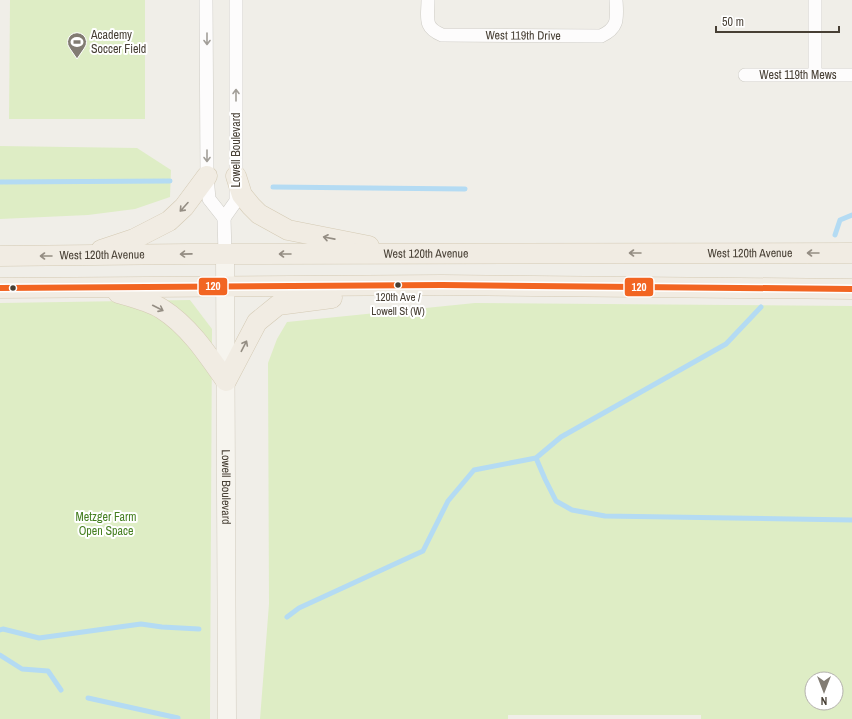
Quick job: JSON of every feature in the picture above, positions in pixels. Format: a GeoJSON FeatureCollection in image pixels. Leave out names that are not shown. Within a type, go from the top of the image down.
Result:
{"type":"FeatureCollection","features":[{"type":"Feature","properties":{"kind":"main road"},"geometry":{"type":"LineString","coordinates":[[85,256],[134,239],[169,221],[184,207],[208,176]]}},
{"type":"Feature","properties":{"kind":"main road"},"geometry":{"type":"LineString","coordinates":[[236,176],[242,195],[250,206],[259,214],[288,230],[408,254]]}},
{"type":"Feature","properties":{"kind":"main road","name":"West 120th Avenue"},"geometry":{"type":"LineString","coordinates":[[0,256],[225,254],[852,253]]}},
{"type":"Feature","properties":{"kind":"main road","name":"Lowell Boulevard"},"geometry":{"type":"LineString","coordinates":[[225,254],[227,719]]}},
{"type":"Feature","properties":{"kind":"main road"},"geometry":{"type":"LineString","coordinates":[[95,288],[134,298],[161,308],[182,325],[205,351],[226,380],[257,322],[278,305],[300,301],[442,285]]}},
{"type":"Feature","properties":{"kind":"main road"},"geometry":{"type":"LineString","coordinates":[[0,288],[442,285],[852,289]]}},
{"type":"Feature","properties":{"kind":"street"},"geometry":{"type":"LineString","coordinates":[[206,0],[209,199],[224,218],[225,254]]}},
{"type":"Feature","properties":{"kind":"street","name":"Lowell Boulevard"},"geometry":{"type":"LineString","coordinates":[[224,218],[236,201],[236,0]]}},
{"type":"Feature","properties":{"kind":"street","name":"West 119th Drive"},"geometry":{"type":"LineString","coordinates":[[428,0],[428,24],[433,31],[442,35],[600,36],[610,32],[617,21],[616,0]]}},
{"type":"Feature","properties":{"kind":"street"},"geometry":{"type":"LineString","coordinates":[[815,0],[815,74]]}},
{"type":"Feature","properties":{"kind":"street","name":"West 119th Mews"},"geometry":{"type":"LineString","coordinates":[[745,75],[852,75]]}},
{"type":"Feature","properties":{"kind":"green space","name":"Academy Soccer Field"},"geometry":{"type":"Polygon","coordinates":[[[10,0],[145,0],[145,119],[9,119],[10,0]]]}},
{"type":"Feature","properties":{"kind":"green space"},"geometry":{"type":"Polygon","coordinates":[[[0,146],[137,148],[171,170],[170,197],[135,209],[88,215],[0,219],[0,146]]]}},
{"type":"Feature","properties":{"kind":"green space","name":"Metzger Farm Open Space"},"geometry":{"type":"Polygon","coordinates":[[[190,300],[212,329],[210,719],[0,719],[0,303],[190,300]]]}},
{"type":"Feature","properties":{"kind":"green space"},"geometry":{"type":"Polygon","coordinates":[[[475,303],[852,306],[852,719],[701,719],[701,715],[508,715],[508,719],[260,719],[269,604],[268,363],[277,339],[287,322],[475,303]]]}},
{"type":"Feature","properties":{"kind":"waterway"},"geometry":{"type":"LineString","coordinates":[[0,182],[170,181]]}},
{"type":"Feature","properties":{"kind":"waterway"},"geometry":{"type":"LineString","coordinates":[[273,187],[465,189]]}},
{"type":"Feature","properties":{"kind":"waterway"},"geometry":{"type":"LineString","coordinates":[[835,235],[840,220],[852,215]]}},
{"type":"Feature","properties":{"kind":"waterway"},"geometry":{"type":"LineString","coordinates":[[287,617],[299,608],[423,551],[448,501],[474,470],[536,458],[561,437],[726,344],[761,307]]}},
{"type":"Feature","properties":{"kind":"waterway"},"geometry":{"type":"LineString","coordinates":[[536,458],[556,501],[572,510],[605,516],[852,520]]}},
{"type":"Feature","properties":{"kind":"waterway"},"geometry":{"type":"LineString","coordinates":[[0,630],[3,629],[39,638],[141,624],[199,629]]}},
{"type":"Feature","properties":{"kind":"waterway"},"geometry":{"type":"LineString","coordinates":[[0,655],[22,669],[48,671],[61,690]]}},
{"type":"Feature","properties":{"kind":"waterway"},"geometry":{"type":"LineString","coordinates":[[88,698],[178,718]]}},
{"type":"Feature","properties":{"kind":"transit line","name":"120"},"geometry":{"type":"LineString","coordinates":[[0,288],[442,285],[852,289]]}},
{"type":"Feature","properties":{"kind":"place","name":"Academy Soccer Field"},"geometry":{"type":"Point","coordinates":[77,59]}},
{"type":"Feature","properties":{"kind":"place","name":"120th Ave / Lowell St (W)"},"geometry":{"type":"Point","coordinates":[398,285]}}]}
